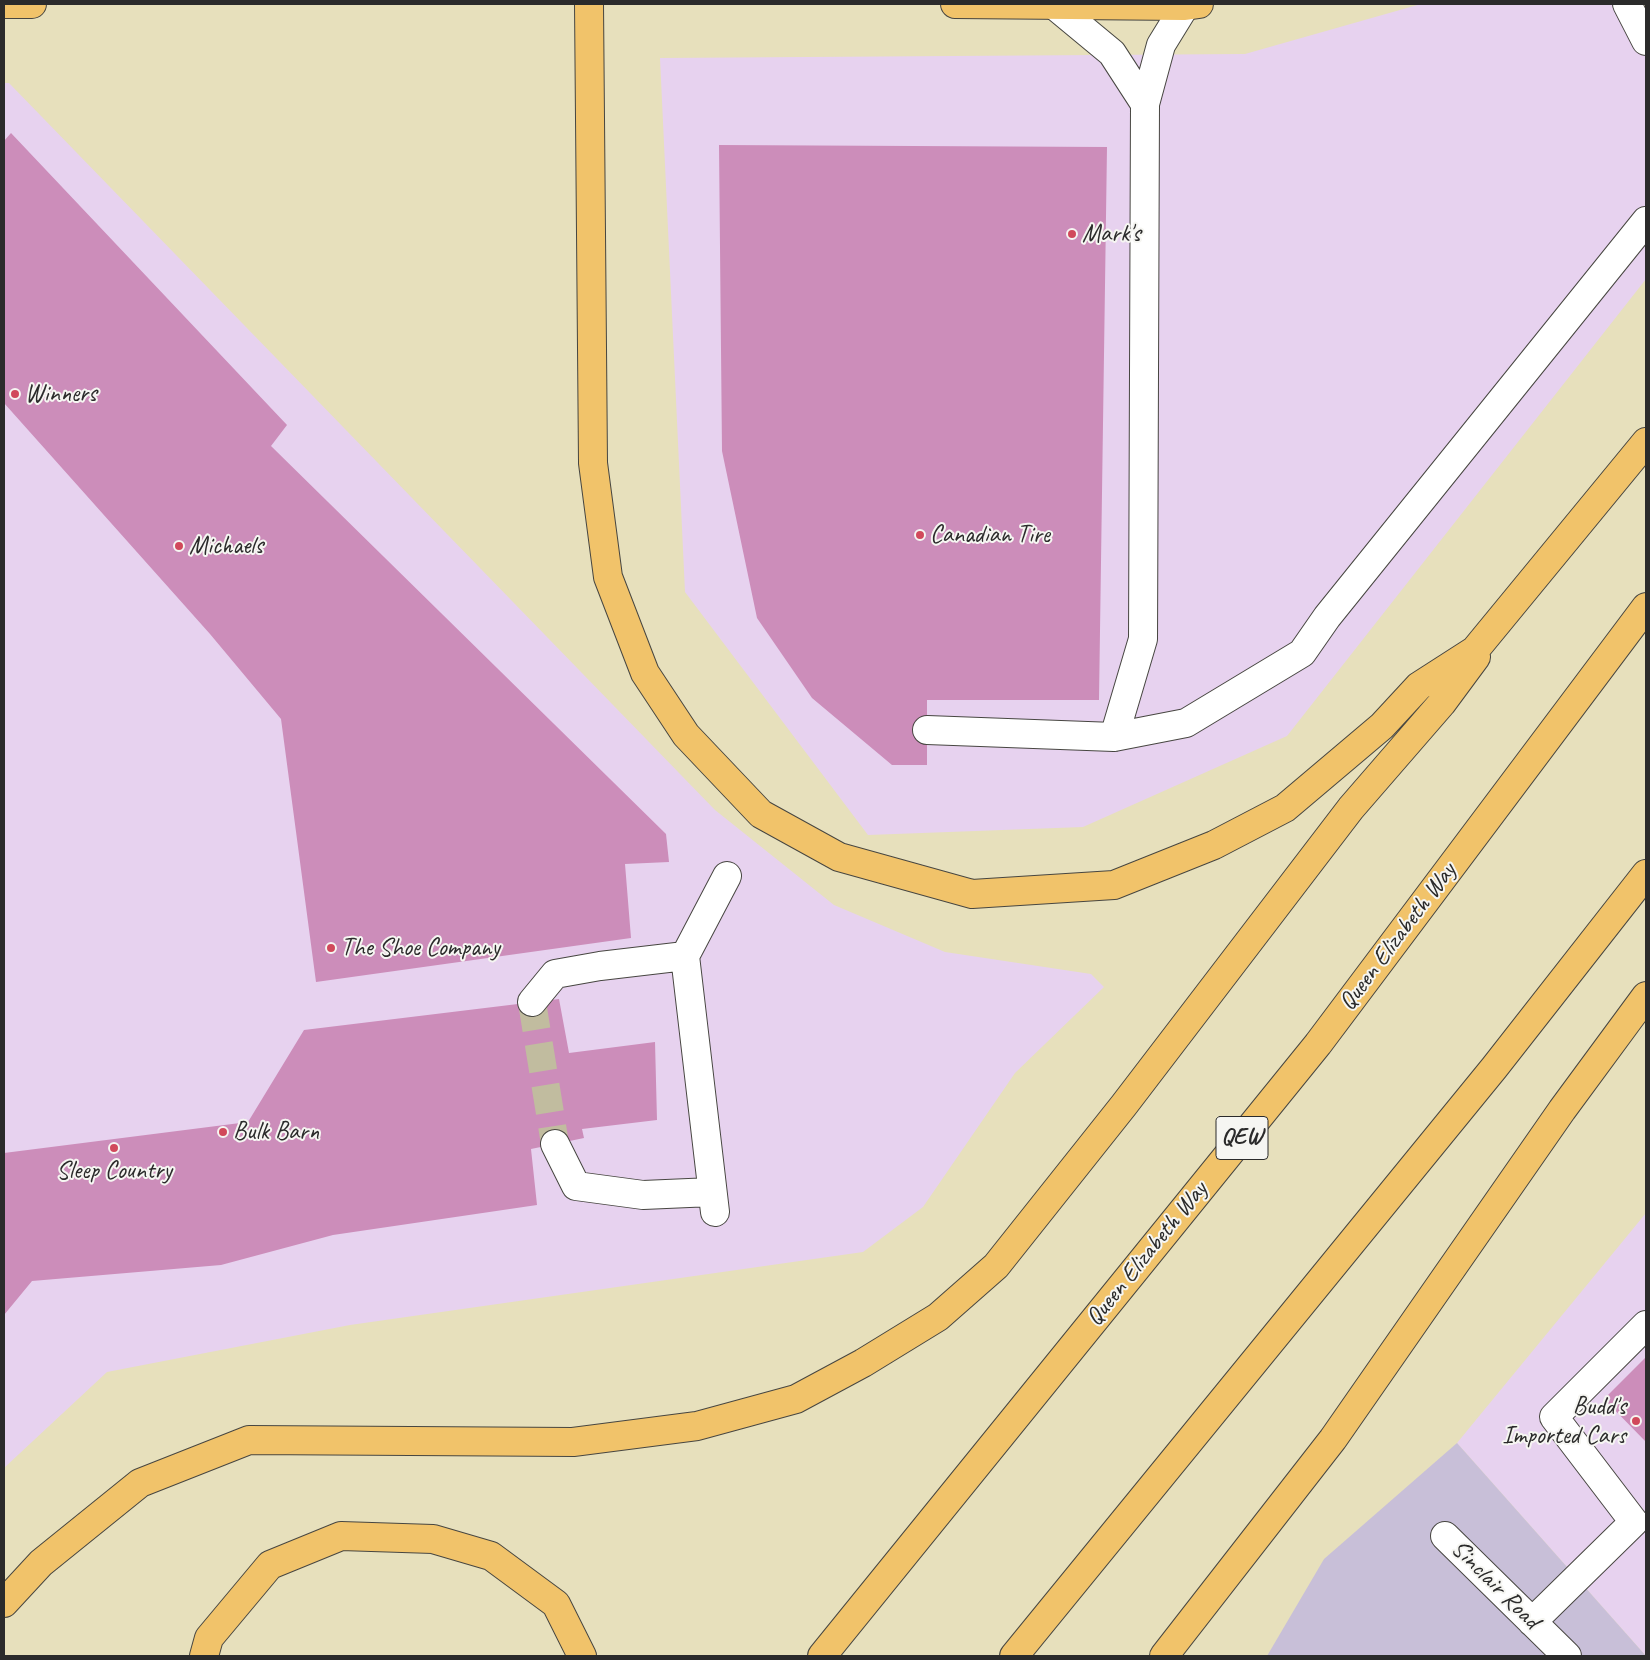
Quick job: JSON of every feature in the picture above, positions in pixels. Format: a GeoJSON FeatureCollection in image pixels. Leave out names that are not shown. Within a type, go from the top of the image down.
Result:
{"type":"FeatureCollection","features":[{"type":"Feature","properties":{"kind":"main road"},"geometry":{"type":"LineString","coordinates":[[4,4],[32,4]]}},
{"type":"Feature","properties":{"kind":"main road"},"geometry":{"type":"LineString","coordinates":[[589,4],[593,463],[608,577],[645,673],[686,735],[761,814],[839,858],[972,894],[1114,885],[1214,845],[1285,808],[1382,726],[1419,686],[1475,650],[1646,442]]}},
{"type":"Feature","properties":{"kind":"main road"},"geometry":{"type":"LineString","coordinates":[[955,4],[1192,5]]}},
{"type":"Feature","properties":{"kind":"main road","name":"Queen Elizabeth Way"},"geometry":{"type":"LineString","coordinates":[[822,1656],[1318,1044],[1646,607]]}},
{"type":"Feature","properties":{"kind":"main road"},"geometry":{"type":"LineString","coordinates":[[4,1603],[41,1563],[140,1483],[250,1440],[574,1442],[697,1426],[796,1399],[863,1363],[938,1316],[996,1266],[1124,1105],[1351,808],[1442,702],[1476,656],[1475,650]]}},
{"type":"Feature","properties":{"kind":"main road"},"geometry":{"type":"LineString","coordinates":[[1014,1656],[1487,1076],[1646,874]]}},
{"type":"Feature","properties":{"kind":"main road"},"geometry":{"type":"LineString","coordinates":[[1164,1656],[1333,1439],[1562,1110],[1646,996]]}},
{"type":"Feature","properties":{"kind":"main road"},"geometry":{"type":"LineString","coordinates":[[204,1656],[209,1638],[270,1565],[342,1536],[434,1539],[492,1556],[556,1604],[582,1656]]}},
{"type":"Feature","properties":{"kind":"street"},"geometry":{"type":"LineString","coordinates":[[1627,4],[1646,42]]}},
{"type":"Feature","properties":{"kind":"street"},"geometry":{"type":"LineString","coordinates":[[1054,5],[1112,54],[1144,104]]}},
{"type":"Feature","properties":{"kind":"street"},"geometry":{"type":"LineString","coordinates":[[1114,737],[1143,639],[1144,104],[1161,45],[1192,5]]}},
{"type":"Feature","properties":{"kind":"street"},"geometry":{"type":"LineString","coordinates":[[927,730],[1114,737],[1186,723],[1302,653],[1327,617],[1646,221]]}},
{"type":"Feature","properties":{"kind":"street"},"geometry":{"type":"LineString","coordinates":[[555,1144],[576,1186],[713,1202],[685,956],[727,876]]}},
{"type":"Feature","properties":{"kind":"street"},"geometry":{"type":"LineString","coordinates":[[532,1002],[555,974],[600,966],[685,956]]}},
{"type":"Feature","properties":{"kind":"street"},"geometry":{"type":"LineString","coordinates":[[1532,1622],[1640,1528],[1554,1417],[1646,1325]]}},
{"type":"Feature","properties":{"kind":"street","name":"Sinclair Road"},"geometry":{"type":"LineString","coordinates":[[1445,1536],[1567,1656]]}},
{"type":"Feature","properties":{"kind":"shaded area"},"geometry":{"type":"Polygon","coordinates":[[[1421,4],[1639,4],[1646,15],[1646,279],[1287,736],[1083,827],[868,835],[685,592],[660,58],[1245,54],[1421,4]]]}},
{"type":"Feature","properties":{"kind":"shaded area"},"geometry":{"type":"Polygon","coordinates":[[[4,83],[9,83],[715,810],[834,905],[945,952],[1091,974],[1104,987],[1015,1073],[923,1207],[863,1252],[350,1325],[107,1372],[4,1468],[4,83]]]}},
{"type":"Feature","properties":{"kind":"shaded area"},"geometry":{"type":"Polygon","coordinates":[[[1646,1213],[1646,1656],[1457,1443],[1646,1213]]]}},
{"type":"Feature","properties":{"kind":"shaded area"},"geometry":{"type":"Polygon","coordinates":[[[1457,1443],[1646,1656],[1267,1656],[1324,1559],[1457,1443]]]}},
{"type":"Feature","properties":{"kind":"building"},"geometry":{"type":"Polygon","coordinates":[[[11,133],[287,425],[271,446],[666,834],[669,862],[625,864],[631,938],[316,982],[281,719],[210,634],[4,403],[4,141],[11,133]]]}},
{"type":"Feature","properties":{"kind":"building","name":"Canadian Tire"},"geometry":{"type":"Polygon","coordinates":[[[719,145],[1107,147],[1099,700],[927,700],[927,765],[892,765],[812,698],[757,618],[722,451],[719,145]]]}},
{"type":"Feature","properties":{"kind":"building"},"geometry":{"type":"Polygon","coordinates":[[[559,999],[569,1053],[655,1042],[657,1120],[582,1129],[584,1138],[531,1149],[537,1205],[333,1235],[221,1265],[32,1281],[4,1315],[4,1153],[248,1122],[304,1030],[559,999]]]}},
{"type":"Feature","properties":{"kind":"building","name":"Budd's Imported Cars"},"geometry":{"type":"Polygon","coordinates":[[[1646,1357],[1646,1442],[1604,1399],[1646,1357]]]}},
{"type":"Feature","properties":{"kind":"tunnel"},"geometry":{"type":"LineString","coordinates":[[532,1002],[555,1144]]}},
{"type":"Feature","properties":{"kind":"place","name":"Mark's"},"geometry":{"type":"Point","coordinates":[1072,234]}},
{"type":"Feature","properties":{"kind":"place","name":"Winners"},"geometry":{"type":"Point","coordinates":[15,394]}},
{"type":"Feature","properties":{"kind":"place","name":"Canadian Tire"},"geometry":{"type":"Point","coordinates":[920,535]}},
{"type":"Feature","properties":{"kind":"place","name":"Michaels"},"geometry":{"type":"Point","coordinates":[179,546]}},
{"type":"Feature","properties":{"kind":"place","name":"The Shoe Company"},"geometry":{"type":"Point","coordinates":[331,948]}},
{"type":"Feature","properties":{"kind":"place","name":"Bulk Barn"},"geometry":{"type":"Point","coordinates":[223,1132]}},
{"type":"Feature","properties":{"kind":"place","name":"Sleep Country"},"geometry":{"type":"Point","coordinates":[114,1148]}},
{"type":"Feature","properties":{"kind":"place","name":"Budd's Imported Cars"},"geometry":{"type":"Point","coordinates":[1636,1421]}}]}
